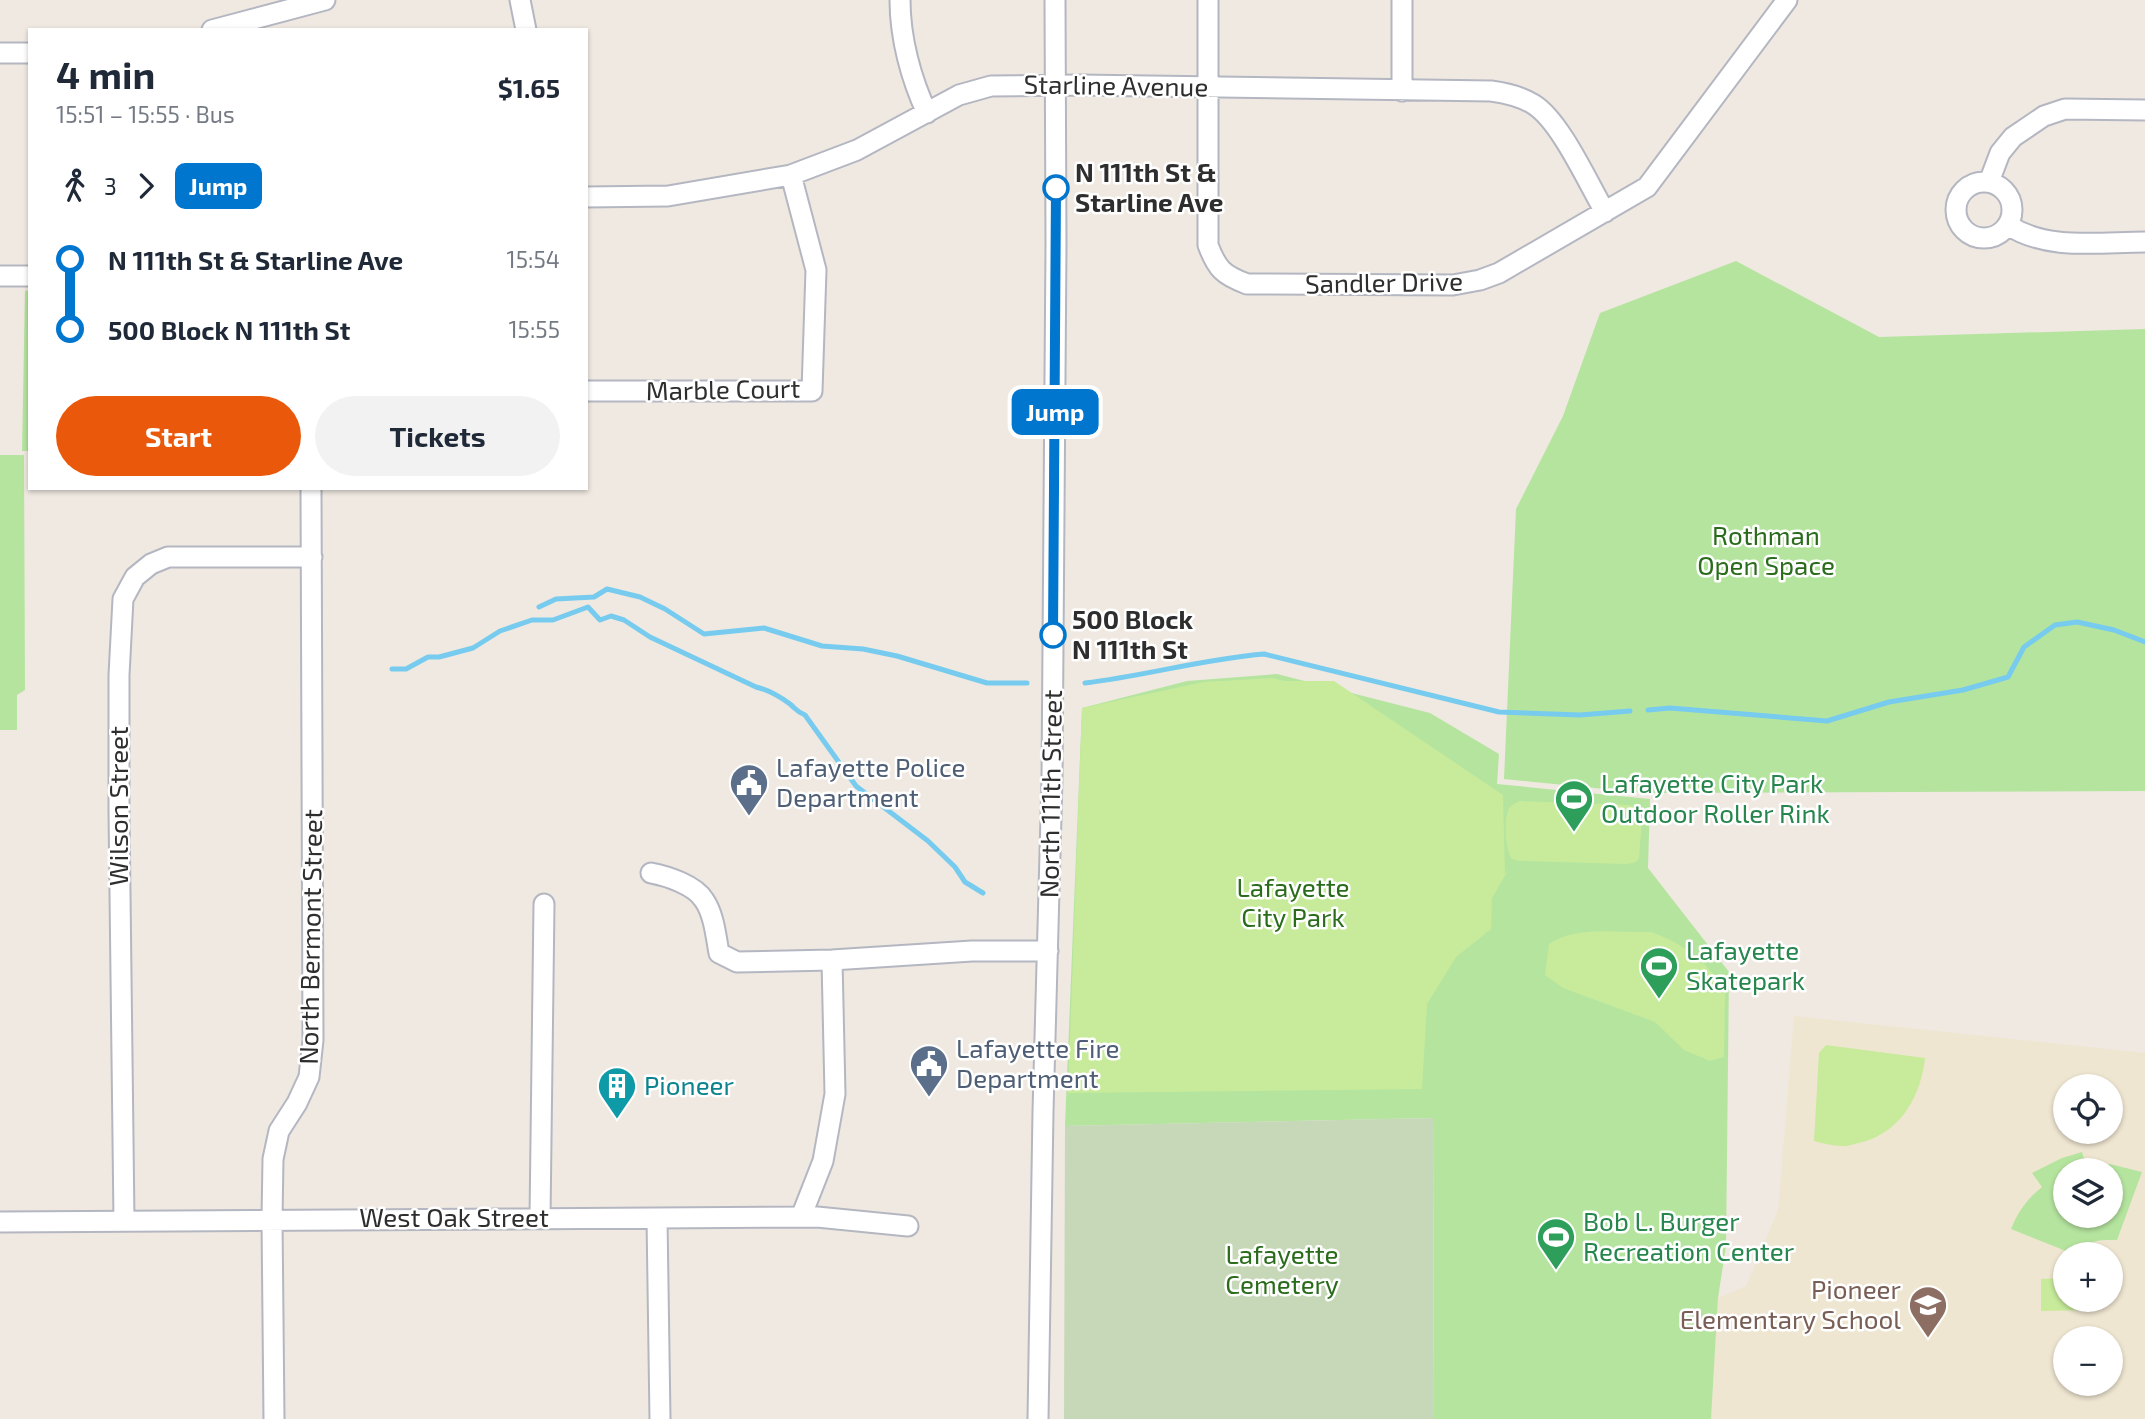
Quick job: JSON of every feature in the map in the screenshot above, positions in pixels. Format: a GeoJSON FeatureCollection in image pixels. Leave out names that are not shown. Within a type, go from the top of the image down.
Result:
{"type":"FeatureCollection","features":[{"type":"Feature","properties":{"kind":"street"},"geometry":{"type":"LineString","coordinates":[[218,28],[299,3],[325,0]]}},
{"type":"Feature","properties":{"kind":"street"},"geometry":{"type":"LineString","coordinates":[[520,0],[526,28]]}},
{"type":"Feature","properties":{"kind":"street"},"geometry":{"type":"LineString","coordinates":[[900,0],[900,20],[916,90],[927,113]]}},
{"type":"Feature","properties":{"kind":"street","name":"North 111th Street"},"geometry":{"type":"LineString","coordinates":[[1038,1419],[1048,951],[1056,272],[1055,0]]}},
{"type":"Feature","properties":{"kind":"street","name":"Sandler Drive"},"geometry":{"type":"LineString","coordinates":[[1208,0],[1208,245],[1215,263],[1228,277],[1247,284],[1453,285],[1480,280],[1512,266],[1647,187],[1787,0]]}},
{"type":"Feature","properties":{"kind":"street"},"geometry":{"type":"LineString","coordinates":[[1402,0],[1402,91]]}},
{"type":"Feature","properties":{"kind":"street"},"geometry":{"type":"LineString","coordinates":[[0,53],[28,52]]}},
{"type":"Feature","properties":{"kind":"street","name":"Starline Avenue"},"geometry":{"type":"LineString","coordinates":[[588,197],[668,196],[791,175],[857,150],[959,94],[991,86],[1491,91],[1510,94],[1534,104],[1553,122],[1605,212]]}},
{"type":"Feature","properties":{"kind":"street"},"geometry":{"type":"LineString","coordinates":[[1989,182],[2000,153],[2013,137],[2043,116],[2066,109],[2145,110]]}},
{"type":"Feature","properties":{"kind":"street","name":"Marble Court"},"geometry":{"type":"LineString","coordinates":[[588,391],[812,391],[816,270],[791,175]]}},
{"type":"Feature","properties":{"kind":"street"},"geometry":{"type":"LineString","coordinates":[[1989,182],[2002,188],[2010,199],[2012,212],[2008,225],[1998,235],[1985,239],[1971,236],[1961,228],[1955,215],[1956,201],[1964,190],[1975,183],[1989,182]]}},
{"type":"Feature","properties":{"kind":"street"},"geometry":{"type":"LineString","coordinates":[[2008,225],[2024,236],[2062,242],[2145,242]]}},
{"type":"Feature","properties":{"kind":"street"},"geometry":{"type":"LineString","coordinates":[[0,276],[28,276]]}},
{"type":"Feature","properties":{"kind":"street","name":"North Bermont Street"},"geometry":{"type":"LineString","coordinates":[[274,1419],[274,1159],[279,1131],[297,1103],[309,1077],[313,1040],[311,490]]}},
{"type":"Feature","properties":{"kind":"street","name":"Wilson Street"},"geometry":{"type":"LineString","coordinates":[[124,1221],[119,811],[119,675],[123,599],[135,577],[151,564],[168,557],[312,557]]}},
{"type":"Feature","properties":{"kind":"street"},"geometry":{"type":"LineString","coordinates":[[651,873],[671,876],[704,899],[714,927],[719,953],[737,962],[832,960],[972,951],[1048,951]]}},
{"type":"Feature","properties":{"kind":"street"},"geometry":{"type":"LineString","coordinates":[[540,1218],[544,904]]}},
{"type":"Feature","properties":{"kind":"street"},"geometry":{"type":"LineString","coordinates":[[801,1217],[823,1161],[835,1094],[832,960]]}},
{"type":"Feature","properties":{"kind":"street","name":"West Oak Street"},"geometry":{"type":"LineString","coordinates":[[0,1222],[801,1217],[908,1226]]}},
{"type":"Feature","properties":{"kind":"street"},"geometry":{"type":"LineString","coordinates":[[657,1218],[660,1419]]}},
{"type":"Feature","properties":{"kind":"shaded area"},"geometry":{"type":"Polygon","coordinates":[[[1794,1016],[2145,1053],[2145,1419],[1711,1419],[1718,1298],[1746,1286],[1778,1210],[1794,1016]]]}},
{"type":"Feature","properties":{"kind":"green space","name":"Rothman Open Space"},"geometry":{"type":"Polygon","coordinates":[[[1736,261],[1879,337],[2145,329],[2145,791],[1645,793],[1504,779],[1516,509],[1563,416],[1600,313],[1736,261]]]}},
{"type":"Feature","properties":{"kind":"green space"},"geometry":{"type":"Polygon","coordinates":[[[28,290],[28,451],[22,451],[25,291],[28,290]]]}},
{"type":"Feature","properties":{"kind":"green space"},"geometry":{"type":"Polygon","coordinates":[[[0,455],[24,455],[25,690],[17,695],[17,730],[0,730],[0,455]]]}},
{"type":"Feature","properties":{"kind":"green space","name":"Lafayette City Park"},"geometry":{"type":"Polygon","coordinates":[[[1277,674],[1430,713],[1499,754],[1497,784],[1650,799],[1648,868],[1729,972],[1726,1246],[1718,1298],[1711,1419],[1434,1419],[1433,1118],[1065,1126],[1082,708],[1187,681],[1277,674]]]}},
{"type":"Feature","properties":{"kind":"green space"},"geometry":{"type":"Polygon","coordinates":[[[1272,678],[1285,681],[1334,681],[1503,795],[1505,874],[1509,869],[1492,898],[1491,929],[1456,957],[1427,1004],[1422,1089],[1068,1093],[1082,708],[1204,682],[1272,678]]]}},
{"type":"Feature","properties":{"kind":"green space","name":"Lafayette City Park Outdoor Roller Rink"},"geometry":{"type":"Polygon","coordinates":[[[1520,801],[1634,807],[1640,811],[1642,818],[1639,859],[1625,864],[1512,859],[1506,841],[1506,818],[1510,807],[1520,801]]]}},
{"type":"Feature","properties":{"kind":"green space","name":"Lafayette Skatepark"},"geometry":{"type":"Polygon","coordinates":[[[1598,931],[1651,932],[1692,954],[1725,986],[1724,1057],[1710,1061],[1684,1050],[1655,1022],[1563,988],[1545,975],[1549,944],[1560,938],[1598,931]]]}},
{"type":"Feature","properties":{"kind":"green space"},"geometry":{"type":"Polygon","coordinates":[[[1826,1045],[1925,1058],[1919,1085],[1907,1110],[1877,1137],[1846,1146],[1814,1141],[1819,1053],[1826,1045]]]}},
{"type":"Feature","properties":{"kind":"green space","name":"Lafayette Cemetery"},"geometry":{"type":"Polygon","coordinates":[[[1433,1118],[1434,1419],[1064,1419],[1065,1126],[1433,1118]]]}},
{"type":"Feature","properties":{"kind":"green space"},"geometry":{"type":"Polygon","coordinates":[[[2082,1152],[2084,1158],[2062,1158],[2082,1152]]]}},
{"type":"Feature","properties":{"kind":"green space"},"geometry":{"type":"Polygon","coordinates":[[[2053,1162],[2053,1228],[2121,1228],[2117,1240],[2053,1242],[2053,1246],[2011,1229],[2024,1206],[2042,1187],[2032,1173],[2053,1162]]]}},
{"type":"Feature","properties":{"kind":"green space"},"geometry":{"type":"Polygon","coordinates":[[[2123,1167],[2142,1172],[2123,1224],[2123,1167]]]}},
{"type":"Feature","properties":{"kind":"green space"},"geometry":{"type":"Polygon","coordinates":[[[2053,1278],[2053,1311],[2041,1311],[2041,1279],[2053,1278]]]}},
{"type":"Feature","properties":{"kind":"waterway"},"geometry":{"type":"LineString","coordinates":[[539,607],[556,599],[594,597],[607,589],[640,597],[665,609],[704,634],[764,628],[822,646],[863,649],[897,656],[987,683],[1027,683]]}},
{"type":"Feature","properties":{"kind":"waterway"},"geometry":{"type":"LineString","coordinates":[[392,669],[406,669],[428,657],[439,657],[473,648],[500,631],[532,620],[553,620],[588,607],[600,620],[611,616],[624,620],[650,637],[774,694],[805,715],[856,786],[928,841],[955,867],[965,882],[983,893]]}},
{"type":"Feature","properties":{"kind":"waterway"},"geometry":{"type":"LineString","coordinates":[[1648,710],[1670,708],[1827,721],[1889,702],[1963,690],[2008,677],[2024,647],[2055,625],[2077,622],[2114,630],[2145,642]]}},
{"type":"Feature","properties":{"kind":"waterway"},"geometry":{"type":"LineString","coordinates":[[1085,683],[1264,654],[1499,712],[1580,715],[1630,711]]}},
{"type":"Feature","properties":{"kind":"bus line","name":"Jump"},"geometry":{"type":"LineString","coordinates":[[1053,635],[1056,188]]}},
{"type":"Feature","properties":{"kind":"place","name":"N 111th St & Starline Ave"},"geometry":{"type":"Point","coordinates":[1056,188]}},
{"type":"Feature","properties":{"kind":"place","name":"500 Block N 111th St"},"geometry":{"type":"Point","coordinates":[1053,635]}},
{"type":"Feature","properties":{"kind":"place","name":"Lafayette Police Department"},"geometry":{"type":"Point","coordinates":[749,817]}},
{"type":"Feature","properties":{"kind":"place","name":"Lafayette City Park Outdoor Roller Rink"},"geometry":{"type":"Point","coordinates":[1574,833]}},
{"type":"Feature","properties":{"kind":"place","name":"Lafayette Skatepark"},"geometry":{"type":"Point","coordinates":[1659,1000]}},
{"type":"Feature","properties":{"kind":"place","name":"Lafayette Fire Department"},"geometry":{"type":"Point","coordinates":[929,1098]}},
{"type":"Feature","properties":{"kind":"place","name":"Pioneer"},"geometry":{"type":"Point","coordinates":[617,1120]}},
{"type":"Feature","properties":{"kind":"place","name":"Bob L. Burger Recreation Center"},"geometry":{"type":"Point","coordinates":[1556,1271]}},
{"type":"Feature","properties":{"kind":"place","name":"Pioneer Elementary School"},"geometry":{"type":"Point","coordinates":[1928,1339]}}]}
